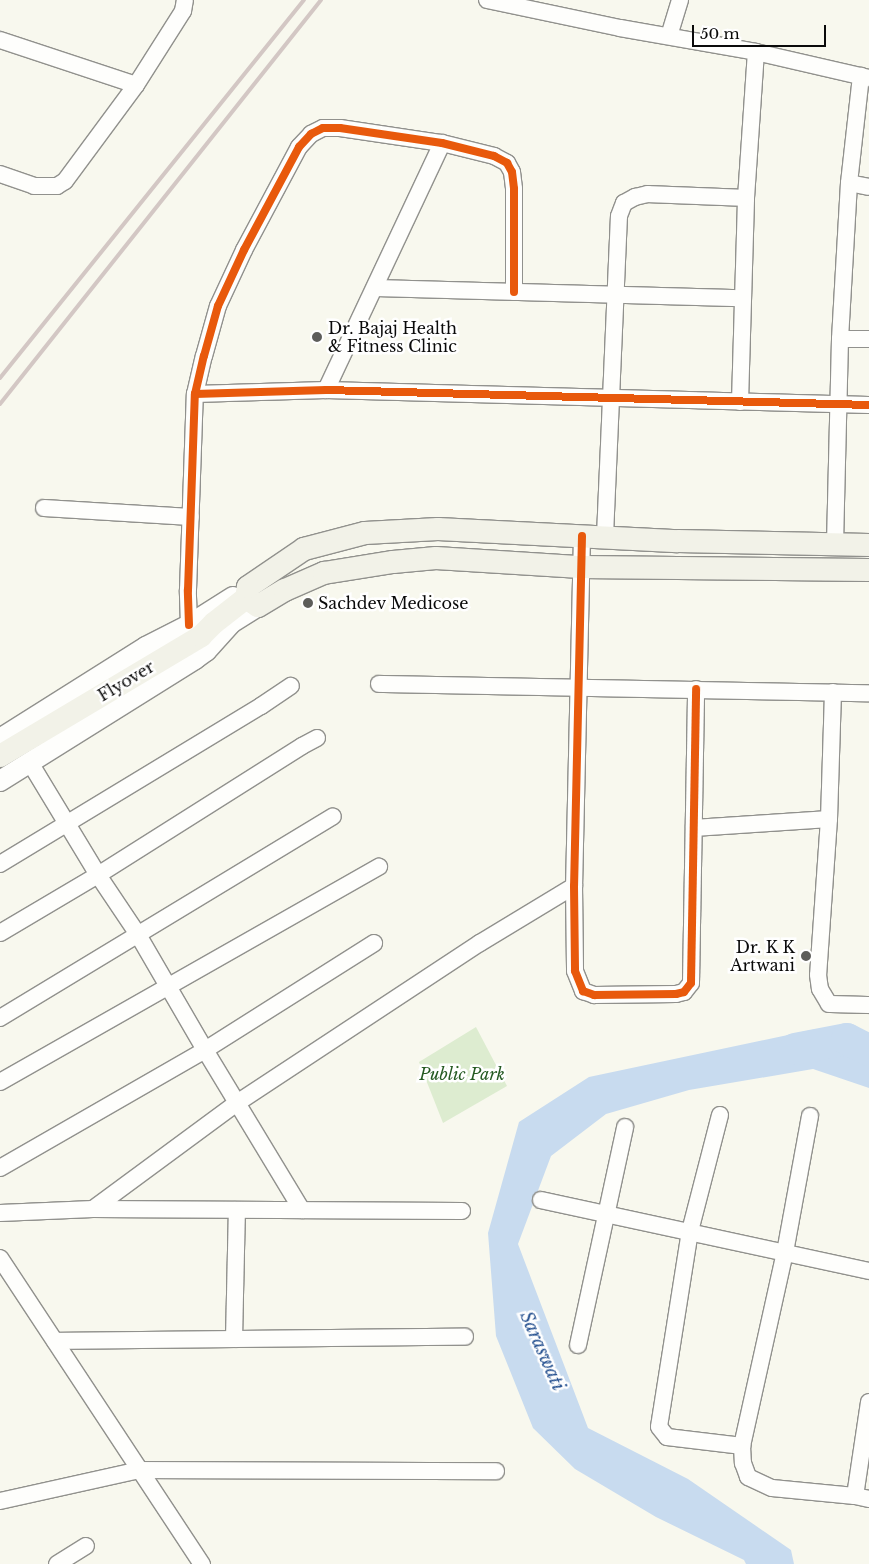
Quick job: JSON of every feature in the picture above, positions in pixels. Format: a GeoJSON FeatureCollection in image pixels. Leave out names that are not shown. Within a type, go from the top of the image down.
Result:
{"type":"FeatureCollection","features":[{"type":"Feature","properties":{"kind":"main road"},"geometry":{"type":"LineString","coordinates":[[247,599],[304,549],[365,533],[438,529],[678,541],[869,545]]}},
{"type":"Feature","properties":{"kind":"main road"},"geometry":{"type":"LineString","coordinates":[[247,599],[285,590],[324,573],[393,562],[436,558],[581,568],[869,570]]}},
{"type":"Feature","properties":{"kind":"main road","name":"Flyover"},"geometry":{"type":"LineString","coordinates":[[0,756],[201,636],[247,599]]}},
{"type":"Feature","properties":{"kind":"street"},"geometry":{"type":"LineString","coordinates":[[0,174],[34,186],[57,186],[65,181],[136,85],[183,11],[185,0]]}},
{"type":"Feature","properties":{"kind":"street"},"geometry":{"type":"LineString","coordinates":[[487,0],[620,28],[756,52],[865,77],[849,183],[840,339],[835,544]]}},
{"type":"Feature","properties":{"kind":"street"},"geometry":{"type":"LineString","coordinates":[[669,36],[680,0]]}},
{"type":"Feature","properties":{"kind":"street"},"geometry":{"type":"LineString","coordinates":[[0,40],[136,85]]}},
{"type":"Feature","properties":{"kind":"street"},"geometry":{"type":"LineString","coordinates":[[740,402],[746,198],[756,52]]}},
{"type":"Feature","properties":{"kind":"street"},"geometry":{"type":"LineString","coordinates":[[189,625],[188,590],[195,394],[218,306],[244,250],[299,147],[311,134],[323,128],[340,128],[442,143],[494,156],[507,163],[512,172],[514,292]]}},
{"type":"Feature","properties":{"kind":"street"},"geometry":{"type":"LineString","coordinates":[[326,390],[442,143]]}},
{"type":"Feature","properties":{"kind":"street"},"geometry":{"type":"LineString","coordinates":[[849,183],[869,187]]}},
{"type":"Feature","properties":{"kind":"street"},"geometry":{"type":"LineString","coordinates":[[605,536],[619,216],[624,203],[635,197],[648,194],[746,198]]}},
{"type":"Feature","properties":{"kind":"street"},"geometry":{"type":"LineString","coordinates":[[375,288],[742,298]]}},
{"type":"Feature","properties":{"kind":"street"},"geometry":{"type":"LineString","coordinates":[[840,339],[869,339]]}},
{"type":"Feature","properties":{"kind":"street"},"geometry":{"type":"LineString","coordinates":[[195,394],[326,390],[869,405]]}},
{"type":"Feature","properties":{"kind":"street"},"geometry":{"type":"LineString","coordinates":[[44,508],[191,518]]}},
{"type":"Feature","properties":{"kind":"street"},"geometry":{"type":"LineString","coordinates":[[582,536],[574,886],[575,971],[583,991],[594,995],[676,994],[684,992],[691,984],[693,971],[696,689]]}},
{"type":"Feature","properties":{"kind":"street"},"geometry":{"type":"LineString","coordinates":[[0,738],[146,647],[247,599]]}},
{"type":"Feature","properties":{"kind":"street"},"geometry":{"type":"LineString","coordinates":[[0,781],[29,761],[195,660],[231,624],[247,599]]}},
{"type":"Feature","properties":{"kind":"street"},"geometry":{"type":"LineString","coordinates":[[379,684],[869,693]]}},
{"type":"Feature","properties":{"kind":"street"},"geometry":{"type":"LineString","coordinates":[[0,864],[261,706],[290,686]]}},
{"type":"Feature","properties":{"kind":"street"},"geometry":{"type":"LineString","coordinates":[[833,692],[829,819],[818,975],[820,989],[829,1004],[869,1005]]}},
{"type":"Feature","properties":{"kind":"street"},"geometry":{"type":"LineString","coordinates":[[0,933],[98,875],[317,738]]}},
{"type":"Feature","properties":{"kind":"street"},"geometry":{"type":"LineString","coordinates":[[29,761],[98,875],[138,933],[205,1050],[302,1210]]}},
{"type":"Feature","properties":{"kind":"street"},"geometry":{"type":"LineString","coordinates":[[0,1018],[333,816]]}},
{"type":"Feature","properties":{"kind":"street"},"geometry":{"type":"LineString","coordinates":[[694,828],[829,819]]}},
{"type":"Feature","properties":{"kind":"street"},"geometry":{"type":"LineString","coordinates":[[0,1082],[379,867]]}},
{"type":"Feature","properties":{"kind":"street"},"geometry":{"type":"LineString","coordinates":[[93,1209],[237,1103],[480,943],[574,886]]}},
{"type":"Feature","properties":{"kind":"street"},"geometry":{"type":"LineString","coordinates":[[0,1168],[205,1050],[374,943]]}},
{"type":"Feature","properties":{"kind":"street"},"geometry":{"type":"LineString","coordinates":[[720,1115],[690,1231],[659,1427],[666,1437],[742,1446]]}},
{"type":"Feature","properties":{"kind":"street"},"geometry":{"type":"LineString","coordinates":[[810,1116],[785,1252],[742,1446],[743,1463],[748,1477],[772,1488],[862,1497],[869,1402]]}},
{"type":"Feature","properties":{"kind":"street"},"geometry":{"type":"LineString","coordinates":[[578,1345],[625,1127]]}},
{"type":"Feature","properties":{"kind":"street"},"geometry":{"type":"LineString","coordinates":[[541,1200],[869,1271]]}},
{"type":"Feature","properties":{"kind":"street"},"geometry":{"type":"LineString","coordinates":[[0,1213],[93,1209],[462,1211]]}},
{"type":"Feature","properties":{"kind":"street"},"geometry":{"type":"LineString","coordinates":[[234,1339],[237,1210]]}},
{"type":"Feature","properties":{"kind":"street"},"geometry":{"type":"LineString","coordinates":[[0,1258],[202,1564]]}},
{"type":"Feature","properties":{"kind":"street"},"geometry":{"type":"LineString","coordinates":[[55,1341],[465,1337]]}},
{"type":"Feature","properties":{"kind":"street"},"geometry":{"type":"LineString","coordinates":[[0,1501],[140,1470],[496,1471]]}},
{"type":"Feature","properties":{"kind":"street"},"geometry":{"type":"LineString","coordinates":[[57,1564],[86,1546]]}},
{"type":"Feature","properties":{"kind":"green space","name":"Public Park"},"geometry":{"type":"Polygon","coordinates":[[[476,1027],[507,1086],[443,1123],[419,1062],[476,1027]]]}},
{"type":"Feature","properties":{"kind":"water"},"geometry":{"type":"Polygon","coordinates":[[[816,1029],[869,1057],[869,1088],[813,1069],[689,1090],[606,1114],[551,1156],[518,1244],[588,1428],[688,1479],[791,1550],[794,1564],[746,1564],[744,1560],[656,1517],[575,1469],[533,1428],[496,1336],[488,1233],[519,1122],[589,1077],[816,1029]]]}},
{"type":"Feature","properties":{"kind":"waterway","name":"Saraswati"},"geometry":{"type":"LineString","coordinates":[[795,1049],[847,1039],[869,1050]]}},
{"type":"Feature","properties":{"kind":"railway"},"geometry":{"type":"LineString","coordinates":[[0,378],[304,0]]}},
{"type":"Feature","properties":{"kind":"railway"},"geometry":{"type":"LineString","coordinates":[[0,404],[321,0]]}},
{"type":"Feature","properties":{"kind":"cycle path"},"geometry":{"type":"LineString","coordinates":[[189,625],[188,590],[195,394],[204,356],[218,306],[244,250],[299,147],[311,134],[323,128],[340,128],[442,143],[494,156],[507,163],[512,172],[514,189],[514,292]]}},
{"type":"Feature","properties":{"kind":"cycle path"},"geometry":{"type":"LineString","coordinates":[[195,394],[326,390],[869,405]]}},
{"type":"Feature","properties":{"kind":"cycle path"},"geometry":{"type":"LineString","coordinates":[[582,536],[574,886],[575,971],[583,991],[594,995],[676,994],[684,992],[691,983],[696,689]]}},
{"type":"Feature","properties":{"kind":"place","name":"Dr. Bajaj Health & Fitness Clinic"},"geometry":{"type":"Point","coordinates":[317,337]}},
{"type":"Feature","properties":{"kind":"place","name":"Sachdev Medicose"},"geometry":{"type":"Point","coordinates":[308,603]}},
{"type":"Feature","properties":{"kind":"place","name":"Dr. K K Artwani"},"geometry":{"type":"Point","coordinates":[806,956]}}]}
